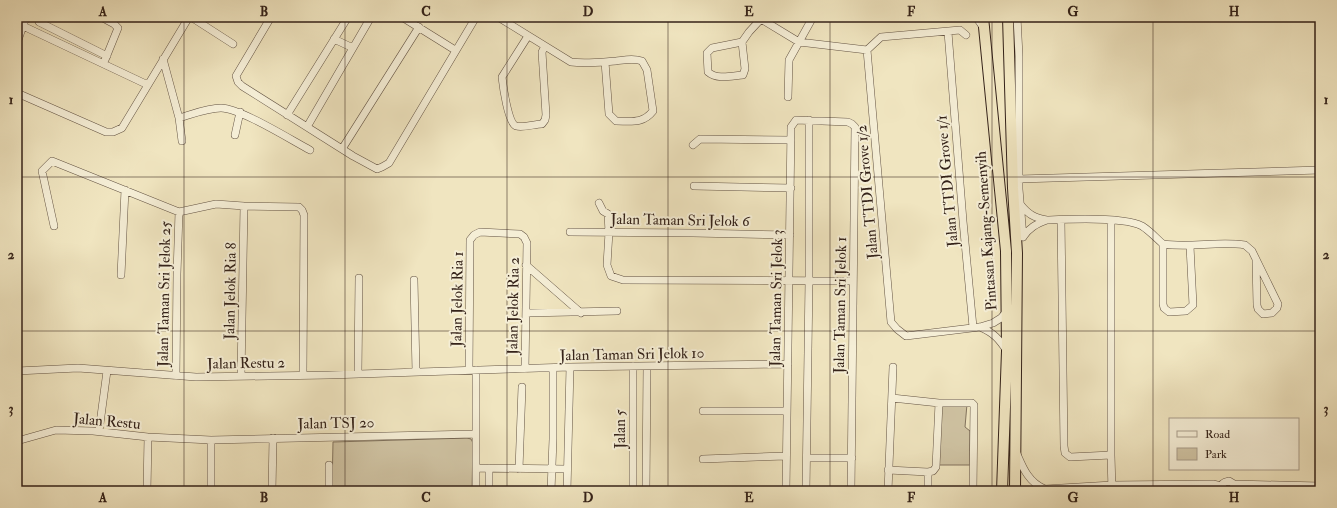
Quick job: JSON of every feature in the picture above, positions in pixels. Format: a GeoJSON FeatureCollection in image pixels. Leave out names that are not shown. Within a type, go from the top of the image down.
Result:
{"type":"FeatureCollection","features":[{"type":"Feature","properties":{"kind":"highway","name":"Pintasan Kajang-Semenyih"},"geometry":{"type":"LineString","coordinates":[[983,17],[1006,252],[1008,351],[1002,491]]}},
{"type":"Feature","properties":{"kind":"highway","name":"Pintasan Kajang-Semenyih"},"geometry":{"type":"LineString","coordinates":[[1008,17],[1013,188],[1017,253],[1015,491]]}},
{"type":"Feature","properties":{"kind":"street"},"geometry":{"type":"LineString","coordinates":[[17,43],[26,17]]}},
{"type":"Feature","properties":{"kind":"street"},"geometry":{"type":"LineString","coordinates":[[37,17],[38,22],[107,56]]}},
{"type":"Feature","properties":{"kind":"street"},"geometry":{"type":"LineString","coordinates":[[101,17],[118,28],[103,63]]}},
{"type":"Feature","properties":{"kind":"street"},"geometry":{"type":"LineString","coordinates":[[17,93],[106,132],[113,132],[122,128],[190,17],[233,44]]}},
{"type":"Feature","properties":{"kind":"street"},"geometry":{"type":"LineString","coordinates":[[271,17],[236,76],[238,82],[307,128],[377,168],[389,163],[476,17]]}},
{"type":"Feature","properties":{"kind":"street"},"geometry":{"type":"LineString","coordinates":[[287,115],[348,17]]}},
{"type":"Feature","properties":{"kind":"street"},"geometry":{"type":"LineString","coordinates":[[307,128],[371,17]]}},
{"type":"Feature","properties":{"kind":"street"},"geometry":{"type":"LineString","coordinates":[[402,17],[455,50]]}},
{"type":"Feature","properties":{"kind":"street"},"geometry":{"type":"LineString","coordinates":[[498,17],[570,62],[583,64],[636,59],[642,61],[647,70],[653,111],[648,117],[642,121],[616,121],[609,114],[605,62]]}},
{"type":"Feature","properties":{"kind":"street"},"geometry":{"type":"LineString","coordinates":[[788,97],[789,60],[813,17]]}},
{"type":"Feature","properties":{"kind":"street"},"geometry":{"type":"LineString","coordinates":[[976,17],[984,29]]}},
{"type":"Feature","properties":{"kind":"street"},"geometry":{"type":"LineString","coordinates":[[1017,17],[1019,56],[1019,180],[1023,236]]}},
{"type":"Feature","properties":{"kind":"street"},"geometry":{"type":"LineString","coordinates":[[742,42],[712,48],[707,53],[708,72],[717,77],[742,75],[745,68],[742,42],[761,18],[799,42],[867,50],[881,37],[960,30],[966,35]]}},
{"type":"Feature","properties":{"kind":"street"},"geometry":{"type":"LineString","coordinates":[[23,26],[148,84]]}},
{"type":"Feature","properties":{"kind":"street"},"geometry":{"type":"LineString","coordinates":[[342,149],[419,27]]}},
{"type":"Feature","properties":{"kind":"street","name":"Jalan TTDI Grove 1/1"},"geometry":{"type":"LineString","coordinates":[[948,32],[962,213],[977,327]]}},
{"type":"Feature","properties":{"kind":"street"},"geometry":{"type":"LineString","coordinates":[[528,36],[502,78],[510,118],[514,125],[542,124],[545,120],[546,115],[542,52],[545,46]]}},
{"type":"Feature","properties":{"kind":"street"},"geometry":{"type":"LineString","coordinates":[[334,39],[353,48]]}},
{"type":"Feature","properties":{"kind":"street","name":"Jalan TTDI Grove 1/2"},"geometry":{"type":"LineString","coordinates":[[867,50],[892,322],[897,330],[906,336],[977,327]]}},
{"type":"Feature","properties":{"kind":"street"},"geometry":{"type":"LineString","coordinates":[[163,59],[179,118],[182,141]]}},
{"type":"Feature","properties":{"kind":"street"},"geometry":{"type":"LineString","coordinates":[[179,118],[209,109],[222,108],[240,112],[310,150]]}},
{"type":"Feature","properties":{"kind":"street"},"geometry":{"type":"LineString","coordinates":[[235,135],[240,112]]}},
{"type":"Feature","properties":{"kind":"street","name":"Jalan Taman Sri Jelok 3"},"geometry":{"type":"LineString","coordinates":[[786,491],[791,127],[796,120],[848,122]]}},
{"type":"Feature","properties":{"kind":"street","name":"Jalan Taman Sri Jelok 3"},"geometry":{"type":"LineString","coordinates":[[806,491],[809,281],[809,120]]}},
{"type":"Feature","properties":{"kind":"street","name":"Jalan Taman Sri Jelok 1"},"geometry":{"type":"LineString","coordinates":[[848,122],[854,127],[851,491]]}},
{"type":"Feature","properties":{"kind":"street"},"geometry":{"type":"LineString","coordinates":[[693,145],[700,139],[791,140]]}},
{"type":"Feature","properties":{"kind":"street"},"geometry":{"type":"LineString","coordinates":[[54,226],[42,171],[52,161],[179,212],[216,204],[244,206],[299,206],[304,215],[303,375]]}},
{"type":"Feature","properties":{"kind":"street"},"geometry":{"type":"LineString","coordinates":[[1019,180],[1320,170]]}},
{"type":"Feature","properties":{"kind":"street"},"geometry":{"type":"LineString","coordinates":[[694,186],[791,188]]}},
{"type":"Feature","properties":{"kind":"street"},"geometry":{"type":"LineString","coordinates":[[121,275],[125,190]]}},
{"type":"Feature","properties":{"kind":"street"},"geometry":{"type":"LineString","coordinates":[[599,203],[603,211],[608,214],[609,232],[607,265],[611,276],[623,280],[789,282],[853,281]]}},
{"type":"Feature","properties":{"kind":"street"},"geometry":{"type":"LineString","coordinates":[[1020,204],[1031,216],[1037,219],[1111,220],[1142,226],[1163,244],[1190,246],[1221,244],[1245,245],[1252,252],[1256,260],[1278,304],[1277,308],[1272,313],[1263,314],[1258,309],[1256,260]]}},
{"type":"Feature","properties":{"kind":"street","name":"Jalan Jelok Ria 8"},"geometry":{"type":"LineString","coordinates":[[242,376],[244,206]]}},
{"type":"Feature","properties":{"kind":"street","name":"Jalan Taman Sri Jelok 25"},"geometry":{"type":"LineString","coordinates":[[176,376],[179,212]]}},
{"type":"Feature","properties":{"kind":"street"},"geometry":{"type":"LineString","coordinates":[[1017,253],[1023,236],[1028,230],[1034,225],[1047,220]]}},
{"type":"Feature","properties":{"kind":"street"},"geometry":{"type":"LineString","coordinates":[[1061,220],[1064,446],[1066,453],[1070,457],[1111,455]]}},
{"type":"Feature","properties":{"kind":"street"},"geometry":{"type":"LineString","coordinates":[[1111,220],[1112,488]]}},
{"type":"Feature","properties":{"kind":"street","name":"Jalan Jelok Ria 2"},"geometry":{"type":"LineString","coordinates":[[480,232],[520,234],[527,243],[525,369]]}},
{"type":"Feature","properties":{"kind":"street","name":"Jalan Jelok Ria 1"},"geometry":{"type":"LineString","coordinates":[[472,370],[470,240],[474,235],[480,232]]}},
{"type":"Feature","properties":{"kind":"street","name":"Jalan Taman Sri Jelok 6"},"geometry":{"type":"LineString","coordinates":[[570,232],[790,235]]}},
{"type":"Feature","properties":{"kind":"street"},"geometry":{"type":"LineString","coordinates":[[1163,244],[1163,304],[1164,308],[1169,312],[1186,311],[1193,305],[1190,246]]}},
{"type":"Feature","properties":{"kind":"street"},"geometry":{"type":"LineString","coordinates":[[526,264],[581,313]]}},
{"type":"Feature","properties":{"kind":"street"},"geometry":{"type":"LineString","coordinates":[[358,374],[359,278]]}},
{"type":"Feature","properties":{"kind":"street"},"geometry":{"type":"LineString","coordinates":[[414,280],[416,372]]}},
{"type":"Feature","properties":{"kind":"street"},"geometry":{"type":"LineString","coordinates":[[977,327],[993,323],[1001,318],[1008,310]]}},
{"type":"Feature","properties":{"kind":"street"},"geometry":{"type":"LineString","coordinates":[[526,313],[581,313],[617,311]]}},
{"type":"Feature","properties":{"kind":"street"},"geometry":{"type":"LineString","coordinates":[[977,327],[991,331],[1008,351]]}},
{"type":"Feature","properties":{"kind":"street"},"geometry":{"type":"LineString","coordinates":[[17,345],[18,371]]}},
{"type":"Feature","properties":{"kind":"street","name":"Jalan Taman Sri Jelok 10"},"geometry":{"type":"LineString","coordinates":[[472,370],[788,364]]}},
{"type":"Feature","properties":{"kind":"street","name":"Jalan 5"},"geometry":{"type":"LineString","coordinates":[[633,491],[634,366]]}},
{"type":"Feature","properties":{"kind":"street"},"geometry":{"type":"LineString","coordinates":[[646,491],[647,366]]}},
{"type":"Feature","properties":{"kind":"street"},"geometry":{"type":"LineString","coordinates":[[567,491],[566,470],[570,367]]}},
{"type":"Feature","properties":{"kind":"street"},"geometry":{"type":"LineString","coordinates":[[888,491],[893,367]]}},
{"type":"Feature","properties":{"kind":"street","name":"Jalan Restu 2"},"geometry":{"type":"LineString","coordinates":[[18,371],[78,368],[176,376],[242,376],[472,370]]}},
{"type":"Feature","properties":{"kind":"street"},"geometry":{"type":"LineString","coordinates":[[551,491],[553,438],[552,368]]}},
{"type":"Feature","properties":{"kind":"street"},"geometry":{"type":"LineString","coordinates":[[472,370],[476,491]]}},
{"type":"Feature","properties":{"kind":"street"},"geometry":{"type":"LineString","coordinates":[[99,431],[107,371]]}},
{"type":"Feature","properties":{"kind":"street"},"geometry":{"type":"LineString","coordinates":[[519,469],[522,387]]}},
{"type":"Feature","properties":{"kind":"street"},"geometry":{"type":"LineString","coordinates":[[892,398],[972,403],[974,405],[973,491]]}},
{"type":"Feature","properties":{"kind":"street"},"geometry":{"type":"LineString","coordinates":[[888,470],[928,472],[933,471],[936,467],[939,402]]}},
{"type":"Feature","properties":{"kind":"street"},"geometry":{"type":"LineString","coordinates":[[703,412],[787,411]]}},
{"type":"Feature","properties":{"kind":"street","name":"Jalan Restu"},"geometry":{"type":"LineString","coordinates":[[17,441],[56,430],[99,431],[148,437],[197,439]]}},
{"type":"Feature","properties":{"kind":"street","name":"Jalan TSJ 20"},"geometry":{"type":"LineString","coordinates":[[197,439],[211,440],[475,434]]}},
{"type":"Feature","properties":{"kind":"street"},"geometry":{"type":"LineString","coordinates":[[147,491],[148,437]]}},
{"type":"Feature","properties":{"kind":"street"},"geometry":{"type":"LineString","coordinates":[[272,491],[273,438]]}},
{"type":"Feature","properties":{"kind":"street"},"geometry":{"type":"LineString","coordinates":[[211,440],[211,491]]}},
{"type":"Feature","properties":{"kind":"street"},"geometry":{"type":"LineString","coordinates":[[1015,448],[1028,476],[1038,486],[1045,489],[1213,484],[1221,488],[1226,482],[1229,481],[1235,488],[1320,486]]}},
{"type":"Feature","properties":{"kind":"street"},"geometry":{"type":"LineString","coordinates":[[703,459],[786,456]]}},
{"type":"Feature","properties":{"kind":"street"},"geometry":{"type":"LineString","coordinates":[[807,458],[852,458]]}},
{"type":"Feature","properties":{"kind":"street"},"geometry":{"type":"LineString","coordinates":[[329,465],[329,491]]}},
{"type":"Feature","properties":{"kind":"street"},"geometry":{"type":"LineString","coordinates":[[476,468],[566,470]]}},
{"type":"Feature","properties":{"kind":"street"},"geometry":{"type":"LineString","coordinates":[[489,468],[489,491]]}},
{"type":"Feature","properties":{"kind":"street"},"geometry":{"type":"LineString","coordinates":[[928,472],[928,491]]}},
{"type":"Feature","properties":{"kind":"green space"},"geometry":{"type":"Polygon","coordinates":[[[940,404],[967,404],[965,427],[970,431],[970,465],[939,465],[940,404]]]}},
{"type":"Feature","properties":{"kind":"green space"},"geometry":{"type":"Polygon","coordinates":[[[471,439],[473,443],[472,491],[332,491],[333,442],[471,439]]]}}]}
